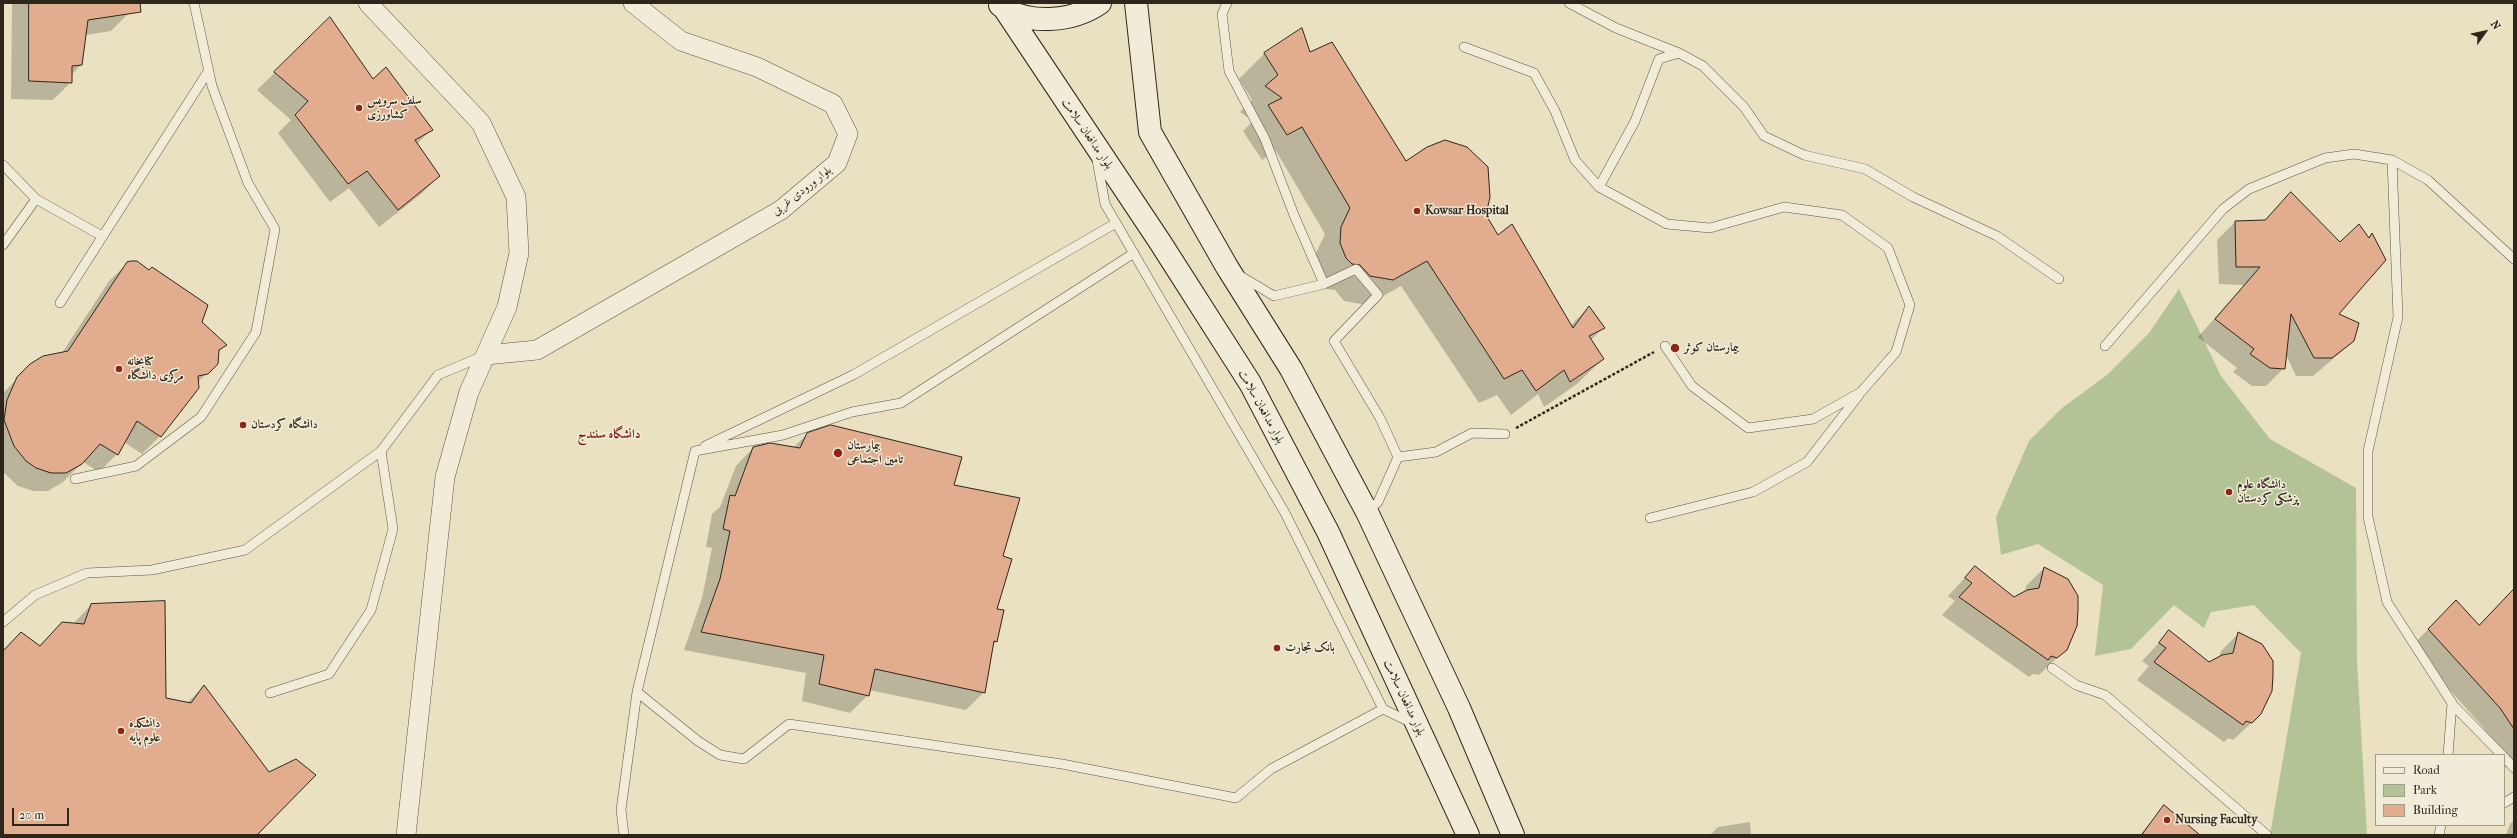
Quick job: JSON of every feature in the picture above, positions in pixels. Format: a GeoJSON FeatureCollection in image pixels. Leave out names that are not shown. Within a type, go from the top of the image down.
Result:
{"type":"FeatureCollection","features":[{"type":"Feature","properties":{"kind":"main road"},"geometry":{"type":"LineString","coordinates":[[1000,5],[1032,18],[1061,18],[1090,10],[1100,3]]}},
{"type":"Feature","properties":{"kind":"main road"},"geometry":{"type":"LineString","coordinates":[[1136,3],[1150,132],[1227,267],[1291,369],[1367,512],[1459,708],[1513,835]]}},
{"type":"Feature","properties":{"kind":"main road","name":"بلوار مدافعان سلامت"},"geometry":{"type":"LineString","coordinates":[[1000,5],[1160,242],[1250,383],[1328,532],[1468,835]]}},
{"type":"Feature","properties":{"kind":"street"},"geometry":{"type":"LineString","coordinates":[[368,3],[481,123],[516,197],[518,252],[507,306],[469,392],[445,478],[406,835]]}},
{"type":"Feature","properties":{"kind":"street","name":"بلوار ورودی غربی"},"geometry":{"type":"LineString","coordinates":[[486,355],[538,350],[781,210],[837,163],[848,134],[834,104],[758,66],[681,41],[633,3]]}},
{"type":"Feature","properties":{"kind":"lane"},"geometry":{"type":"LineString","coordinates":[[75,479],[136,466],[201,417],[256,332],[275,229],[248,183],[212,86],[194,3]]}},
{"type":"Feature","properties":{"kind":"lane"},"geometry":{"type":"LineString","coordinates":[[1227,3],[1222,14],[1229,71],[1265,139],[1294,215],[1324,284]]}},
{"type":"Feature","properties":{"kind":"lane"},"geometry":{"type":"LineString","coordinates":[[1569,3],[1616,28],[1679,53],[1703,66],[1744,108],[1764,136],[1804,155],[1865,169],[1913,197],[1997,236],[2059,279]]}},
{"type":"Feature","properties":{"kind":"lane"},"geometry":{"type":"LineString","coordinates":[[1464,47],[1534,73],[1555,111],[1575,160],[1599,187],[1667,224],[1710,228],[1784,207],[1842,215],[1888,248],[1910,305],[1896,352],[1861,392],[1807,462],[1753,492],[1650,518]]}},
{"type":"Feature","properties":{"kind":"lane"},"geometry":{"type":"LineString","coordinates":[[1599,187],[1635,121],[1659,59],[1679,53]]}},
{"type":"Feature","properties":{"kind":"lane"},"geometry":{"type":"LineString","coordinates":[[60,303],[209,70]]}},
{"type":"Feature","properties":{"kind":"lane"},"geometry":{"type":"LineString","coordinates":[[1095,147],[1105,204],[1285,513],[1383,709],[1418,727]]}},
{"type":"Feature","properties":{"kind":"lane"},"geometry":{"type":"LineString","coordinates":[[2105,346],[2223,209],[2249,189],[2325,158],[2354,154],[2392,160],[2428,180],[2514,259]]}},
{"type":"Feature","properties":{"kind":"lane"},"geometry":{"type":"LineString","coordinates":[[2392,160],[2398,317],[2368,451],[2368,517],[2387,602],[2452,704],[2501,754]]}},
{"type":"Feature","properties":{"kind":"lane"},"geometry":{"type":"LineString","coordinates":[[3,165],[36,199],[102,236]]}},
{"type":"Feature","properties":{"kind":"lane"},"geometry":{"type":"LineString","coordinates":[[3,245],[36,199]]}},
{"type":"Feature","properties":{"kind":"lane"},"geometry":{"type":"LineString","coordinates":[[695,451],[853,375],[1116,223]]}},
{"type":"Feature","properties":{"kind":"lane"},"geometry":{"type":"LineString","coordinates":[[695,451],[783,435],[852,412],[901,403],[1134,253]]}},
{"type":"Feature","properties":{"kind":"lane"},"geometry":{"type":"LineString","coordinates":[[1227,267],[1274,296],[1324,284],[1356,269],[1378,295],[1334,341],[1380,418],[1398,457],[1378,502],[1367,512]]}},
{"type":"Feature","properties":{"kind":"lane"},"geometry":{"type":"LineString","coordinates":[[1664,346],[1692,386],[1748,428],[1813,419],[1861,392]]}},
{"type":"Feature","properties":{"kind":"lane"},"geometry":{"type":"LineString","coordinates":[[3,622],[35,595],[87,573],[152,570],[245,550],[381,451],[438,375],[486,355]]}},
{"type":"Feature","properties":{"kind":"lane"},"geometry":{"type":"LineString","coordinates":[[1398,457],[1436,452],[1472,433],[1505,434]]}},
{"type":"Feature","properties":{"kind":"lane"},"geometry":{"type":"LineString","coordinates":[[270,693],[329,674],[371,610],[393,529],[381,451]]}},
{"type":"Feature","properties":{"kind":"lane"},"geometry":{"type":"LineString","coordinates":[[624,835],[621,810],[637,692],[695,451]]}},
{"type":"Feature","properties":{"kind":"lane"},"geometry":{"type":"LineString","coordinates":[[2052,668],[2076,685],[2105,695],[2267,835]]}},
{"type":"Feature","properties":{"kind":"lane"},"geometry":{"type":"LineString","coordinates":[[637,692],[698,741],[720,755],[744,759],[789,724],[1062,764],[1236,798],[1271,769],[1383,709]]}},
{"type":"Feature","properties":{"kind":"lane"},"geometry":{"type":"LineString","coordinates":[[2448,754],[2452,704]]}},
{"type":"Feature","properties":{"kind":"lane"},"geometry":{"type":"LineString","coordinates":[[2505,758],[2514,768]]}},
{"type":"Feature","properties":{"kind":"lane"},"geometry":{"type":"LineString","coordinates":[[2505,802],[2514,797]]}},
{"type":"Feature","properties":{"kind":"path"},"geometry":{"type":"LineString","coordinates":[[1505,434],[1664,346]]}},
{"type":"Feature","properties":{"kind":"green space"},"geometry":{"type":"Polygon","coordinates":[[[2179,289],[2221,376],[2270,439],[2356,488],[2357,661],[2367,835],[2270,835],[2301,653],[2254,605],[2211,612],[2204,628],[2174,605],[2131,649],[2095,656],[2103,585],[2038,544],[2001,555],[1996,517],[2029,441],[2062,408],[2107,375],[2149,333],[2179,289]]]}},
{"type":"Feature","properties":{"kind":"building"},"geometry":{"type":"Polygon","coordinates":[[[29,3],[140,3],[141,12],[88,20],[82,65],[72,66],[72,83],[29,81],[29,3]]]}},
{"type":"Feature","properties":{"kind":"building","name":"سلف سرویس کشاورزی"},"geometry":{"type":"Polygon","coordinates":[[[330,17],[373,79],[386,67],[433,130],[415,140],[440,176],[398,210],[367,171],[348,184],[295,115],[308,101],[274,72],[330,17]]]}},
{"type":"Feature","properties":{"kind":"building","name":"Kowsar Hospital"},"geometry":{"type":"Polygon","coordinates":[[[1302,28],[1310,52],[1332,42],[1406,161],[1427,147],[1445,140],[1467,147],[1488,167],[1490,197],[1486,215],[1498,235],[1512,224],[1573,328],[1589,306],[1605,328],[1589,336],[1604,359],[1570,382],[1564,370],[1536,391],[1522,370],[1504,379],[1427,261],[1393,280],[1370,276],[1360,265],[1352,264],[1346,258],[1340,243],[1341,227],[1350,208],[1302,127],[1287,135],[1268,105],[1282,98],[1265,86],[1278,75],[1264,53],[1302,28]]]}},
{"type":"Feature","properties":{"kind":"building"},"geometry":{"type":"Polygon","coordinates":[[[2291,192],[2340,242],[2359,224],[2369,238],[2372,233],[2386,260],[2339,314],[2359,323],[2354,341],[2332,358],[2314,358],[2291,314],[2285,369],[2270,368],[2250,354],[2254,349],[2215,319],[2260,267],[2236,267],[2235,221],[2265,220],[2291,192]]]}},
{"type":"Feature","properties":{"kind":"building","name":"کتابخانه مرکزی دانشگاه"},"geometry":{"type":"Polygon","coordinates":[[[137,261],[149,270],[152,267],[208,305],[202,322],[227,345],[219,350],[218,364],[208,374],[198,376],[199,388],[161,437],[137,421],[118,455],[100,444],[82,464],[66,473],[51,473],[36,468],[26,461],[14,446],[4,420],[7,400],[17,377],[30,364],[43,356],[68,351],[127,262],[137,261]]]}},
{"type":"Feature","properties":{"kind":"building"},"geometry":{"type":"Polygon","coordinates":[[[831,425],[962,457],[954,485],[1020,498],[1003,556],[1012,559],[997,609],[1004,610],[997,642],[994,641],[985,693],[875,669],[869,696],[819,684],[824,655],[701,632],[720,579],[730,531],[723,529],[730,495],[735,496],[753,447],[770,443],[800,448],[807,433],[831,425]]]}},
{"type":"Feature","properties":{"kind":"building"},"geometry":{"type":"Polygon","coordinates":[[[1975,566],[2014,597],[2027,590],[2039,588],[2044,567],[2068,579],[2078,596],[2078,610],[2077,626],[2067,650],[2057,658],[2051,656],[2048,660],[1959,597],[1972,583],[1965,578],[1975,566]]]}},
{"type":"Feature","properties":{"kind":"building"},"geometry":{"type":"Polygon","coordinates":[[[2514,589],[2514,729],[2500,708],[2428,629],[2456,600],[2479,625],[2514,589]]]}},
{"type":"Feature","properties":{"kind":"building","name":"دانشکده علوم پایه"},"geometry":{"type":"Polygon","coordinates":[[[165,601],[166,698],[191,703],[204,685],[269,772],[296,759],[316,775],[257,835],[3,835],[3,651],[21,632],[40,646],[62,622],[84,624],[91,604],[165,601]]]}},
{"type":"Feature","properties":{"kind":"building"},"geometry":{"type":"Polygon","coordinates":[[[2169,630],[2209,662],[2222,655],[2233,653],[2238,632],[2262,644],[2273,661],[2272,691],[2261,714],[2252,723],[2246,721],[2243,725],[2154,662],[2166,648],[2159,643],[2169,630]]]}},
{"type":"Feature","properties":{"kind":"building","name":"Nursing Faculty"},"geometry":{"type":"Polygon","coordinates":[[[2164,805],[2200,835],[2142,835],[2164,805]]]}},
{"type":"Feature","properties":{"kind":"place","name":"سلف سرویس کشاورزی"},"geometry":{"type":"Point","coordinates":[359,108]}},
{"type":"Feature","properties":{"kind":"place","name":"Kowsar Hospital"},"geometry":{"type":"Point","coordinates":[1417,211]}},
{"type":"Feature","properties":{"kind":"place","name":"بیمارستان کوثر"},"geometry":{"type":"Point","coordinates":[1675,348]}},
{"type":"Feature","properties":{"kind":"place","name":"کتابخانه مرکزی دانشگاه"},"geometry":{"type":"Point","coordinates":[119,369]}},
{"type":"Feature","properties":{"kind":"place","name":"دانشگاه کردستان"},"geometry":{"type":"Point","coordinates":[243,425]}},
{"type":"Feature","properties":{"kind":"place","name":"بیمارستان تامین اجتماعی"},"geometry":{"type":"Point","coordinates":[838,453]}},
{"type":"Feature","properties":{"kind":"place","name":"دانشگاه علوم پزشکی کردستان"},"geometry":{"type":"Point","coordinates":[2229,492]}},
{"type":"Feature","properties":{"kind":"place","name":"بانک تجارت"},"geometry":{"type":"Point","coordinates":[1277,648]}},
{"type":"Feature","properties":{"kind":"place","name":"دانشکده علوم پایه"},"geometry":{"type":"Point","coordinates":[121,731]}},
{"type":"Feature","properties":{"kind":"place","name":"Nursing Faculty"},"geometry":{"type":"Point","coordinates":[2167,820]}},
{"type":"Feature","properties":{"kind":"district","name":"دانشگاه سنندج"},"geometry":{"type":"Point","coordinates":[609,435]}}]}
